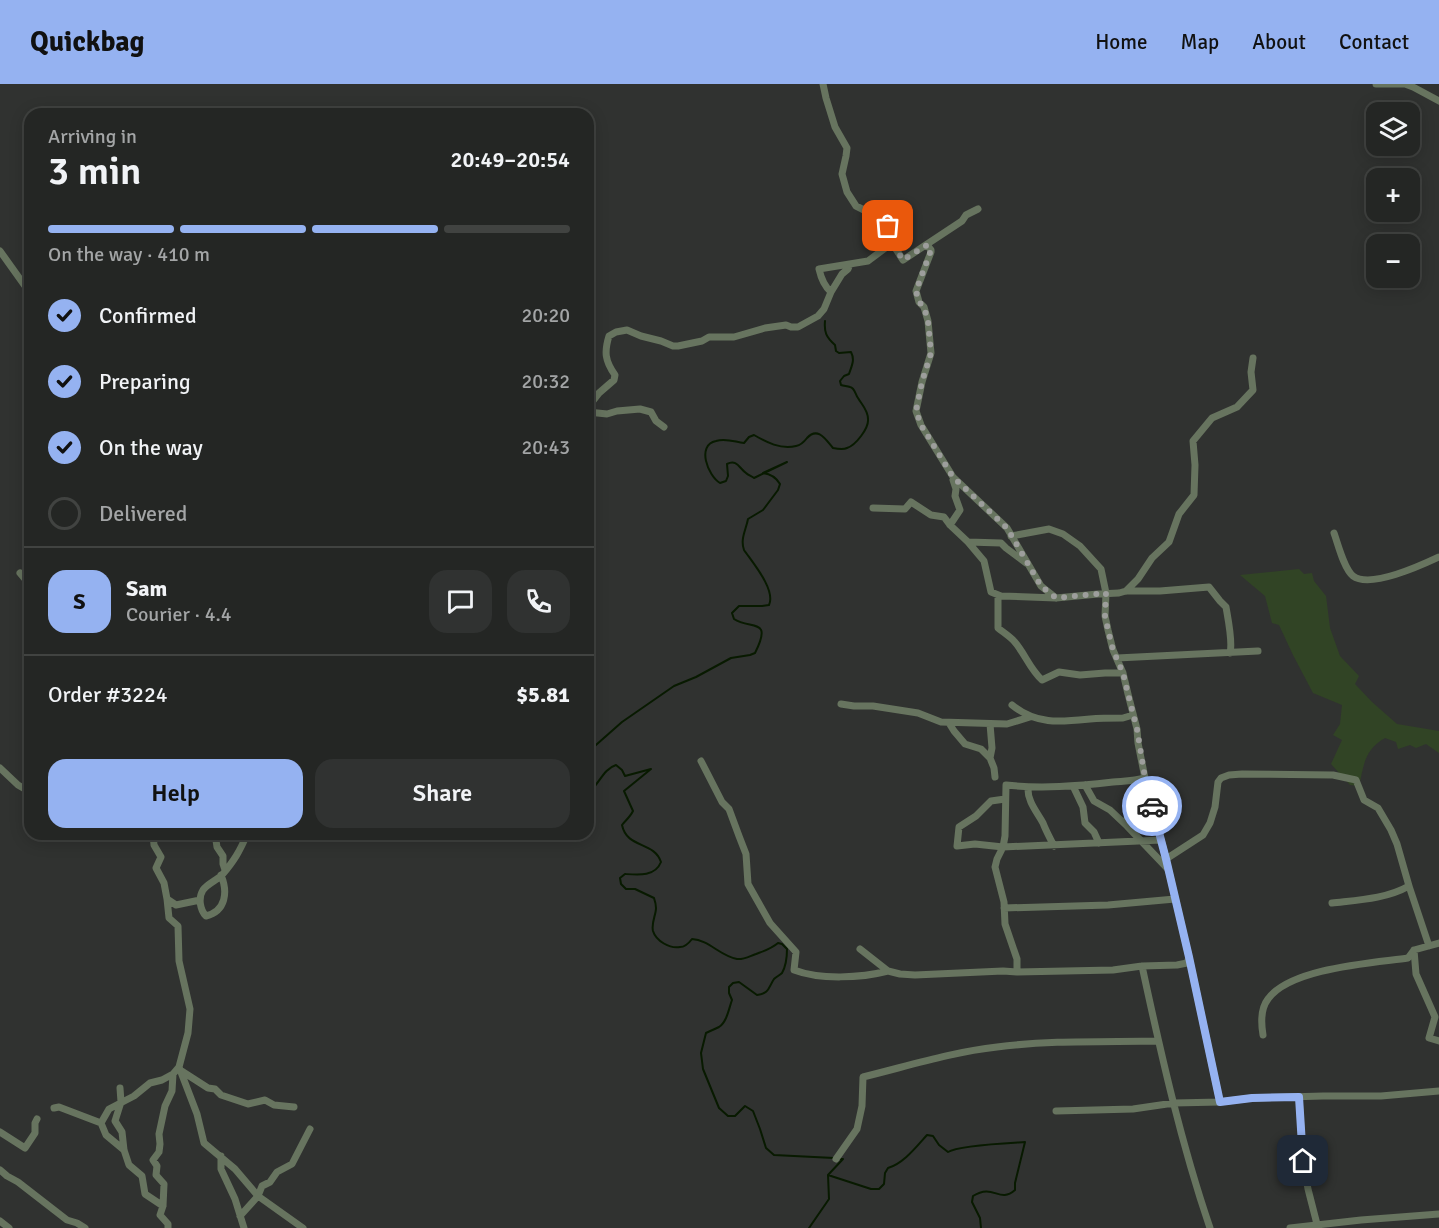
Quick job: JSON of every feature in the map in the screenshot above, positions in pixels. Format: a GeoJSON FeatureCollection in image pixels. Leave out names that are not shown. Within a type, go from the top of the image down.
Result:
{"type":"FeatureCollection","features":[{"type":"Feature","properties":{"kind":"street"},"geometry":{"type":"LineString","coordinates":[[824,84],[835,127],[847,148],[842,174],[847,192],[856,206],[866,211],[875,211],[888,226],[892,243],[903,260],[978,209]]}},
{"type":"Feature","properties":{"kind":"street"},"geometry":{"type":"LineString","coordinates":[[1376,84],[1405,84],[1439,101]]}},
{"type":"Feature","properties":{"kind":"street"},"geometry":{"type":"LineString","coordinates":[[831,292],[825,287],[819,269],[868,261],[892,243]]}},
{"type":"Feature","properties":{"kind":"street"},"geometry":{"type":"LineString","coordinates":[[927,245],[931,252],[916,291],[928,321],[931,353],[916,411],[921,425],[953,477],[1007,528],[1041,586],[1056,598]]}},
{"type":"Feature","properties":{"kind":"street"},"geometry":{"type":"LineString","coordinates":[[0,251],[24,284]]}},
{"type":"Feature","properties":{"kind":"street"},"geometry":{"type":"LineString","coordinates":[[594,399],[614,380],[615,375],[608,365],[606,345],[609,336],[616,332],[627,330],[673,346],[702,341],[709,337],[734,337],[765,328],[786,325],[798,327],[818,316],[824,309],[831,292],[850,264]]}},
{"type":"Feature","properties":{"kind":"street"},"geometry":{"type":"LineString","coordinates":[[1126,591],[1138,579],[1152,558],[1169,542],[1179,514],[1194,495],[1193,441],[1212,418],[1237,407],[1253,390],[1251,372],[1253,358]]}},
{"type":"Feature","properties":{"kind":"street"},"geometry":{"type":"LineString","coordinates":[[594,413],[607,414],[640,410],[651,412],[656,421],[664,427]]}},
{"type":"Feature","properties":{"kind":"street"},"geometry":{"type":"LineString","coordinates":[[950,525],[960,510],[955,496],[953,477]]}},
{"type":"Feature","properties":{"kind":"street"},"geometry":{"type":"LineString","coordinates":[[873,508],[905,509],[911,502],[931,515],[944,517],[984,561],[991,592],[998,595],[1056,598],[1126,591],[1209,587],[1226,607],[1232,645],[1230,653]]}},
{"type":"Feature","properties":{"kind":"street"},"geometry":{"type":"LineString","coordinates":[[1011,536],[1049,529],[1063,534],[1080,546],[1101,569],[1106,593],[1105,616],[1113,650],[1123,673],[1133,715],[1145,778],[1169,870],[1220,1102]]}},
{"type":"Feature","properties":{"kind":"street"},"geometry":{"type":"LineString","coordinates":[[1334,533],[1348,570],[1360,579],[1387,576],[1415,568],[1439,557]]}},
{"type":"Feature","properties":{"kind":"street"},"geometry":{"type":"LineString","coordinates":[[968,542],[1001,543],[1026,562]]}},
{"type":"Feature","properties":{"kind":"street"},"geometry":{"type":"LineString","coordinates":[[20,573],[24,578]]}},
{"type":"Feature","properties":{"kind":"street"},"geometry":{"type":"LineString","coordinates":[[998,595],[998,628],[1013,639],[1033,671],[1042,680],[1059,672],[1080,675],[1123,673]]}},
{"type":"Feature","properties":{"kind":"street"},"geometry":{"type":"LineString","coordinates":[[1117,658],[1258,651]]}},
{"type":"Feature","properties":{"kind":"street"},"geometry":{"type":"LineString","coordinates":[[841,704],[918,713],[949,723],[1008,724],[1030,717]]}},
{"type":"Feature","properties":{"kind":"street"},"geometry":{"type":"LineString","coordinates":[[1012,705],[1030,717],[1059,722],[1123,718],[1133,715]]}},
{"type":"Feature","properties":{"kind":"street"},"geometry":{"type":"LineString","coordinates":[[949,723],[965,744],[981,749],[990,758],[995,777]]}},
{"type":"Feature","properties":{"kind":"street"},"geometry":{"type":"LineString","coordinates":[[990,724],[992,748],[990,758]]}},
{"type":"Feature","properties":{"kind":"street"},"geometry":{"type":"LineString","coordinates":[[701,761],[722,802],[729,809],[746,854],[748,884],[770,923],[796,952],[794,970],[806,974],[846,976],[870,975],[888,971],[915,975],[1003,971],[1105,971],[1142,966],[1177,965],[1187,963],[1189,957]]}},
{"type":"Feature","properties":{"kind":"street"},"geometry":{"type":"LineString","coordinates":[[0,768],[24,788]]}},
{"type":"Feature","properties":{"kind":"street"},"geometry":{"type":"LineString","coordinates":[[1166,859],[1203,835],[1210,823],[1215,807],[1218,782],[1221,778],[1242,774],[1347,777],[1356,780],[1365,800],[1378,808],[1391,830],[1429,946]]}},
{"type":"Feature","properties":{"kind":"street"},"geometry":{"type":"LineString","coordinates":[[1017,972],[1017,959],[1005,924],[1004,902],[995,867],[1003,847],[1006,785],[1073,786],[1145,778]]}},
{"type":"Feature","properties":{"kind":"street"},"geometry":{"type":"LineString","coordinates":[[1127,826],[1127,809],[1137,780]]}},
{"type":"Feature","properties":{"kind":"street"},"geometry":{"type":"LineString","coordinates":[[1085,785],[1094,801],[1110,810],[1169,870]]}},
{"type":"Feature","properties":{"kind":"street"},"geometry":{"type":"LineString","coordinates":[[1073,786],[1083,807],[1085,823],[1094,832],[1099,843]]}},
{"type":"Feature","properties":{"kind":"street"},"geometry":{"type":"LineString","coordinates":[[1028,787],[1034,809],[1054,846]]}},
{"type":"Feature","properties":{"kind":"street"},"geometry":{"type":"LineString","coordinates":[[1005,799],[992,801],[976,816],[959,827],[957,846],[975,844],[1003,847],[1054,846],[1161,840]]}},
{"type":"Feature","properties":{"kind":"street"},"geometry":{"type":"LineString","coordinates":[[154,840],[161,856],[156,868],[164,883],[169,918],[178,926],[179,961],[190,1009],[188,1033],[172,1091],[165,1106],[159,1134],[159,1152],[153,1160],[157,1166],[156,1175],[164,1184],[163,1206],[160,1215],[168,1224],[168,1228]]}},
{"type":"Feature","properties":{"kind":"street"},"geometry":{"type":"LineString","coordinates":[[216,840],[217,848],[223,856],[223,873],[225,895],[222,906],[212,915],[206,916],[201,912],[203,889],[223,873],[239,854],[245,840]]}},
{"type":"Feature","properties":{"kind":"street"},"geometry":{"type":"LineString","coordinates":[[1332,903],[1389,895],[1409,886]]}},
{"type":"Feature","properties":{"kind":"street"},"geometry":{"type":"LineString","coordinates":[[167,899],[176,905],[201,900]]}},
{"type":"Feature","properties":{"kind":"street"},"geometry":{"type":"LineString","coordinates":[[1004,908],[1108,905],[1175,899]]}},
{"type":"Feature","properties":{"kind":"street"},"geometry":{"type":"LineString","coordinates":[[1263,1035],[1263,1014],[1267,1000],[1287,982],[1323,971],[1408,958],[1414,950],[1439,943]]}},
{"type":"Feature","properties":{"kind":"street"},"geometry":{"type":"LineString","coordinates":[[860,949],[888,971]]}},
{"type":"Feature","properties":{"kind":"street"},"geometry":{"type":"LineString","coordinates":[[1414,950],[1416,974],[1435,1017],[1429,1038],[1439,1039]]}},
{"type":"Feature","properties":{"kind":"street"},"geometry":{"type":"LineString","coordinates":[[1142,966],[1174,1103],[1200,1200],[1210,1228]]}},
{"type":"Feature","properties":{"kind":"street"},"geometry":{"type":"LineString","coordinates":[[836,1159],[857,1129],[862,1106],[863,1077],[957,1053],[998,1046],[1158,1041]]}},
{"type":"Feature","properties":{"kind":"street"},"geometry":{"type":"LineString","coordinates":[[100,1123],[109,1109],[134,1096],[150,1083],[162,1080],[177,1070]]}},
{"type":"Feature","properties":{"kind":"street"},"geometry":{"type":"LineString","coordinates":[[177,1070],[208,1088],[215,1089],[222,1095],[248,1104],[266,1100],[274,1106],[294,1107]]}},
{"type":"Feature","properties":{"kind":"street"},"geometry":{"type":"LineString","coordinates":[[177,1070],[197,1114],[204,1143],[235,1169],[258,1196],[303,1228]]}},
{"type":"Feature","properties":{"kind":"street"},"geometry":{"type":"LineString","coordinates":[[120,1088],[121,1102],[115,1121],[122,1132],[123,1150],[129,1165],[142,1176],[144,1194],[163,1206]]}},
{"type":"Feature","properties":{"kind":"street"},"geometry":{"type":"LineString","coordinates":[[1056,1111],[1133,1109],[1174,1103],[1220,1102],[1252,1098],[1381,1096],[1439,1091]]}},
{"type":"Feature","properties":{"kind":"street"},"geometry":{"type":"LineString","coordinates":[[1299,1097],[1303,1161],[1318,1227]]}},
{"type":"Feature","properties":{"kind":"street"},"geometry":{"type":"LineString","coordinates":[[54,1108],[59,1107],[100,1123],[106,1135],[123,1150]]}},
{"type":"Feature","properties":{"kind":"street"},"geometry":{"type":"LineString","coordinates":[[0,1132],[25,1148],[35,1133],[37,1119]]}},
{"type":"Feature","properties":{"kind":"street"},"geometry":{"type":"LineString","coordinates":[[240,1216],[258,1196],[262,1186],[270,1182],[277,1172],[292,1164],[310,1129]]}},
{"type":"Feature","properties":{"kind":"street"},"geometry":{"type":"LineString","coordinates":[[221,1156],[220,1169],[235,1198],[244,1228]]}},
{"type":"Feature","properties":{"kind":"street"},"geometry":{"type":"LineString","coordinates":[[0,1170],[67,1220],[85,1228]]}},
{"type":"Feature","properties":{"kind":"street"},"geometry":{"type":"LineString","coordinates":[[1290,1228],[1439,1214]]}},
{"type":"Feature","properties":{"kind":"street"},"geometry":{"type":"LineString","coordinates":[[0,1221],[9,1228]]}},
{"type":"Feature","properties":{"kind":"green space"},"geometry":{"type":"Polygon","coordinates":[[[1299,569],[1304,574],[1312,573],[1314,581],[1326,596],[1330,628],[1340,656],[1359,676],[1355,684],[1397,724],[1439,731],[1439,753],[1426,744],[1416,748],[1410,745],[1398,749],[1396,742],[1385,738],[1369,753],[1359,786],[1350,785],[1331,764],[1342,740],[1333,735],[1340,724],[1342,705],[1313,693],[1279,625],[1272,623],[1265,596],[1240,575],[1299,569]]]}},
{"type":"Feature","properties":{"kind":"waterway"},"geometry":{"type":"LineString","coordinates":[[764,473],[754,478],[736,463],[730,463],[727,464],[726,481],[720,483],[708,468],[706,448],[720,440],[744,443],[754,435],[769,443],[790,447],[799,445],[815,433],[825,438],[833,448],[842,449],[858,440],[868,423],[867,413],[853,389],[841,385],[840,381],[849,374],[853,363],[851,352],[836,351],[835,345],[826,334],[825,321]]}},
{"type":"Feature","properties":{"kind":"waterway"},"geometry":{"type":"LineString","coordinates":[[787,462],[764,473],[763,473],[787,462]]}},
{"type":"Feature","properties":{"kind":"waterway"},"geometry":{"type":"LineString","coordinates":[[594,747],[622,722],[674,686],[731,658],[755,653],[760,642],[761,629],[734,619],[732,613],[739,606],[769,605],[767,584],[743,546],[748,519],[763,510],[780,484],[773,476],[764,473]]}},
{"type":"Feature","properties":{"kind":"waterway"},"geometry":{"type":"LineString","coordinates":[[594,787],[608,770],[616,765],[625,776],[651,769],[624,791],[633,811],[622,825],[629,838],[653,851],[661,862],[650,873],[625,874],[620,878],[621,884],[626,889],[635,889],[654,898],[656,908],[653,931],[660,941],[682,947],[692,939],[698,940],[725,955],[739,959],[765,951],[778,943],[787,949],[782,973],[774,979],[764,993],[757,995],[739,982],[729,987],[732,1000],[726,1018],[722,1025],[706,1033],[701,1053],[703,1069],[719,1108],[728,1116],[735,1116],[745,1106],[753,1111],[766,1148],[774,1155],[834,1158]]}},
{"type":"Feature","properties":{"kind":"waterway"},"geometry":{"type":"LineString","coordinates":[[839,1159],[843,1159],[828,1175],[871,1189],[879,1189],[884,1184],[888,1168],[904,1159],[927,1135],[933,1136],[948,1152],[973,1146],[1025,1142],[1015,1190],[1005,1195],[986,1192],[973,1196],[972,1202],[980,1218],[981,1228]]}},
{"type":"Feature","properties":{"kind":"waterway"},"geometry":{"type":"LineString","coordinates":[[809,1228],[829,1199],[828,1175]]}},
{"type":"Feature","properties":{"kind":"way so far"},"geometry":{"type":"LineString","coordinates":[[888,226],[892,243],[903,260],[927,245],[931,250],[916,291],[928,321],[931,353],[918,396],[916,411],[921,425],[953,477],[1007,528],[1041,586],[1056,598],[1106,593],[1105,616],[1108,630],[1113,650],[1123,673],[1152,806]]}},
{"type":"Feature","properties":{"kind":"route"},"geometry":{"type":"LineString","coordinates":[[1152,806],[1189,957],[1220,1102],[1252,1098],[1299,1097],[1303,1161]]}}]}
